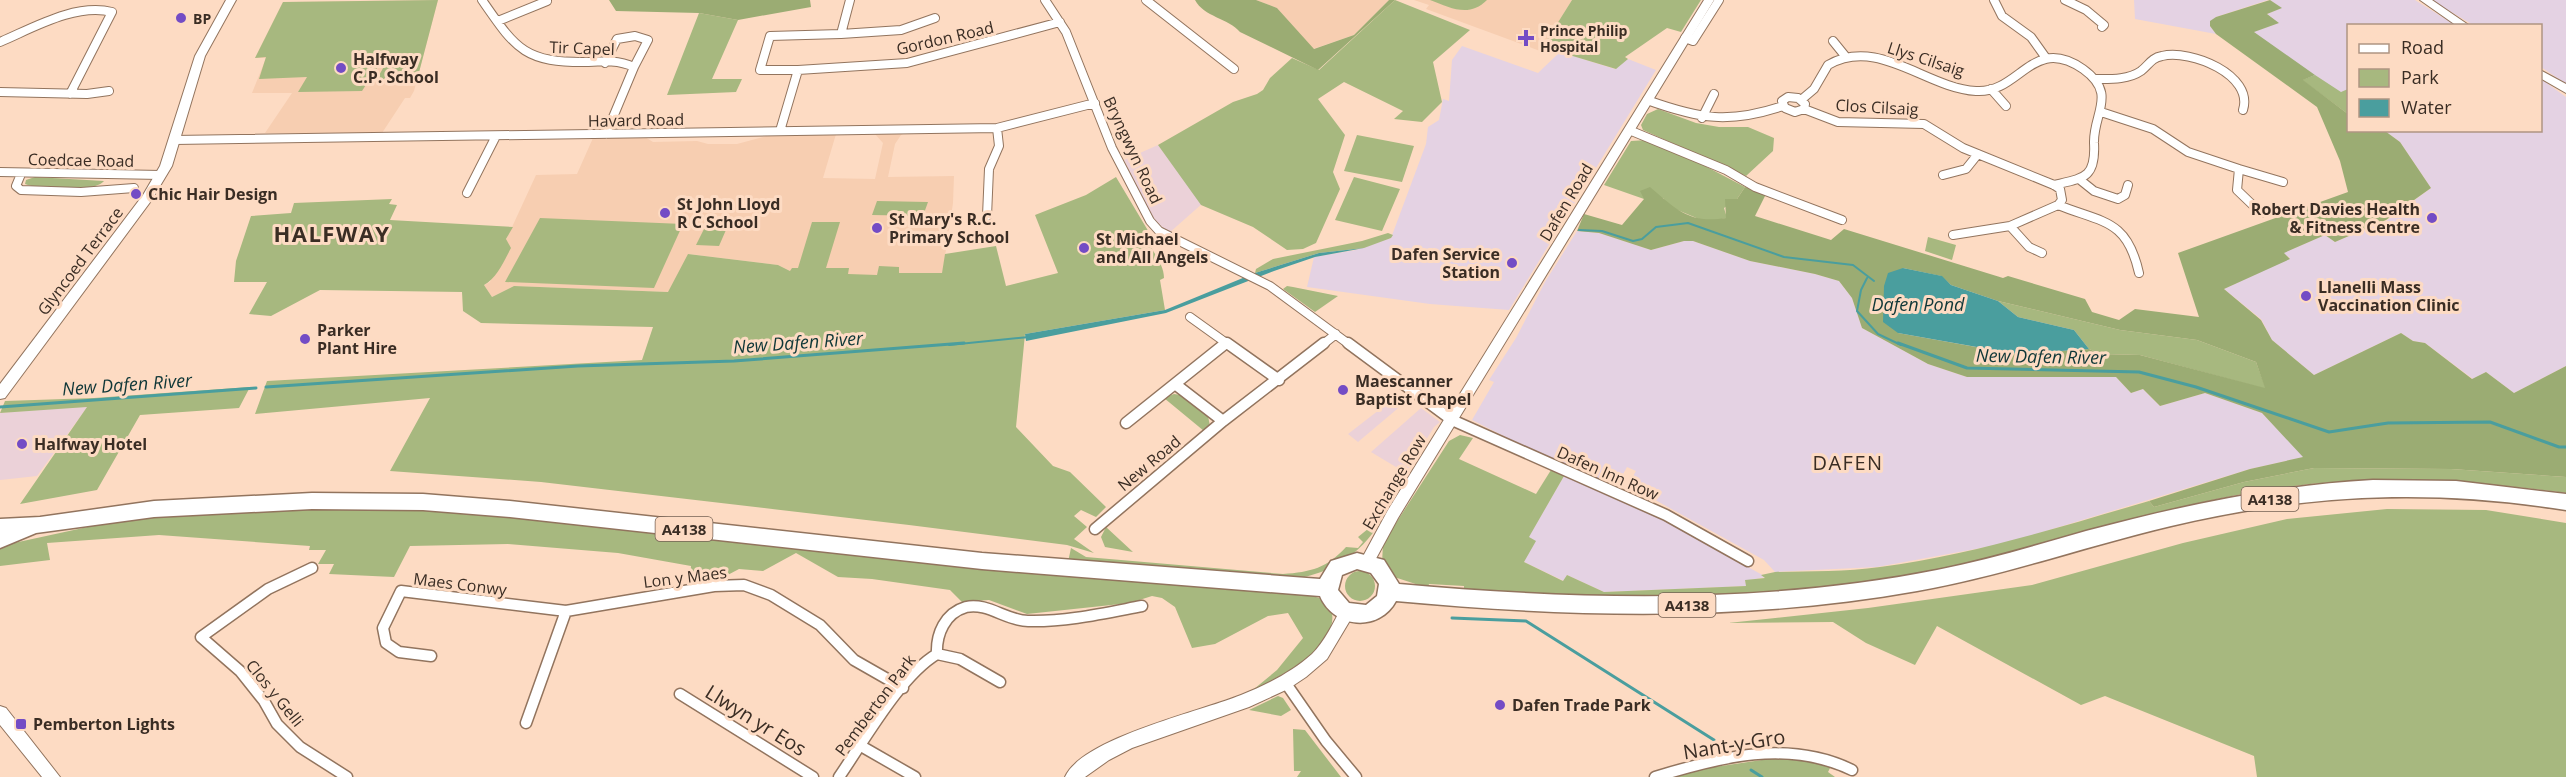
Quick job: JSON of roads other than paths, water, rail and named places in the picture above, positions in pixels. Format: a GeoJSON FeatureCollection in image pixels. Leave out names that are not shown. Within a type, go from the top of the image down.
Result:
{"type":"FeatureCollection","features":[{"type":"Feature","properties":{"kind":"highway","name":"A4138"},"geometry":{"type":"LineString","coordinates":[[1390,592],[1588,605],[1695,605],[1780,601],[1846,595],[1918,583],[1982,569],[2177,517],[2311,492],[2388,487],[2456,489],[2566,502]]}},
{"type":"Feature","properties":{"kind":"highway","name":"A4138"},"geometry":{"type":"LineString","coordinates":[[0,526],[40,525],[154,509],[217,505],[312,501],[423,502],[510,508],[982,561],[1328,588]]}},
{"type":"Feature","properties":{"kind":"highway","name":"A4138"},"geometry":{"type":"LineString","coordinates":[[0,540],[40,525]]}},
{"type":"Feature","properties":{"kind":"highway"},"geometry":{"type":"LineString","coordinates":[[1348,562],[1367,562],[1384,573],[1390,592],[1387,600],[1375,611],[1366,614],[1347,612],[1333,603],[1328,588],[1333,572],[1339,566],[1348,562]]}},
{"type":"Feature","properties":{"kind":"street","name":"Glyncoed Terrace"},"geometry":{"type":"LineString","coordinates":[[0,394],[147,198],[161,175],[200,56],[231,0]]}},
{"type":"Feature","properties":{"kind":"street","name":"Tir Capel"},"geometry":{"type":"LineString","coordinates":[[482,0],[515,44],[534,58],[566,63],[624,63],[634,67],[606,134]]}},
{"type":"Feature","properties":{"kind":"street"},"geometry":{"type":"LineString","coordinates":[[850,0],[841,34],[894,32],[916,27],[935,18]]}},
{"type":"Feature","properties":{"kind":"street","name":"Bryngwyn Road"},"geometry":{"type":"LineString","coordinates":[[1045,0],[1060,22],[1112,148],[1155,227],[1167,236],[1270,286],[1336,334]]}},
{"type":"Feature","properties":{"kind":"street"},"geometry":{"type":"LineString","coordinates":[[1146,0],[1181,30],[1234,69]]}},
{"type":"Feature","properties":{"kind":"street","name":"Dafen Road"},"geometry":{"type":"LineString","coordinates":[[1452,420],[1709,0]]}},
{"type":"Feature","properties":{"kind":"street"},"geometry":{"type":"LineString","coordinates":[[1685,38],[1693,41],[1719,0]]}},
{"type":"Feature","properties":{"kind":"street"},"geometry":{"type":"LineString","coordinates":[[1994,0],[1995,7],[2002,16],[2039,45],[2046,58]]}},
{"type":"Feature","properties":{"kind":"street"},"geometry":{"type":"LineString","coordinates":[[2065,0],[2078,2],[2104,25],[2102,27]]}},
{"type":"Feature","properties":{"kind":"street"},"geometry":{"type":"LineString","coordinates":[[2425,0],[2462,24]]}},
{"type":"Feature","properties":{"kind":"street"},"geometry":{"type":"LineString","coordinates":[[498,21],[547,2]]}},
{"type":"Feature","properties":{"kind":"street"},"geometry":{"type":"LineString","coordinates":[[0,42],[68,15],[103,10],[112,12],[70,94]]}},
{"type":"Feature","properties":{"kind":"street","name":"Gordon Road"},"geometry":{"type":"LineString","coordinates":[[841,34],[770,36],[760,70],[798,70],[907,63],[1060,22]]}},
{"type":"Feature","properties":{"kind":"street"},"geometry":{"type":"LineString","coordinates":[[605,63],[617,39],[643,37],[648,40],[634,67]]}},
{"type":"Feature","properties":{"kind":"street"},"geometry":{"type":"LineString","coordinates":[[1783,106],[1782,101],[1785,98],[1802,99],[1813,92],[1821,70],[1846,57],[1833,41]]}},
{"type":"Feature","properties":{"kind":"street"},"geometry":{"type":"LineString","coordinates":[[2096,79],[2134,76],[2146,68],[2149,61],[2164,53],[2192,56],[2215,66],[2244,90],[2247,100],[2243,110]]}},
{"type":"Feature","properties":{"kind":"street","name":"Llys Cilsaig"},"geometry":{"type":"LineString","coordinates":[[1846,57],[1881,59],[1976,91],[1991,89]]}},
{"type":"Feature","properties":{"kind":"street"},"geometry":{"type":"LineString","coordinates":[[1991,89],[2004,87],[2026,63],[2046,58],[2060,59],[2076,65],[2096,79],[2102,100],[2101,112],[2094,133],[2095,164],[2087,174],[2079,179],[2054,185]]}},
{"type":"Feature","properties":{"kind":"street"},"geometry":{"type":"LineString","coordinates":[[780,131],[798,70]]}},
{"type":"Feature","properties":{"kind":"street"},"geometry":{"type":"LineString","coordinates":[[2542,74],[2566,89]]}},
{"type":"Feature","properties":{"kind":"street"},"geometry":{"type":"LineString","coordinates":[[1991,89],[2006,106]]}},
{"type":"Feature","properties":{"kind":"street"},"geometry":{"type":"LineString","coordinates":[[0,92],[70,94],[109,91]]}},
{"type":"Feature","properties":{"kind":"street"},"geometry":{"type":"LineString","coordinates":[[1702,118],[1714,94]]}},
{"type":"Feature","properties":{"kind":"street"},"geometry":{"type":"LineString","coordinates":[[1647,100],[1702,118],[1736,121],[1783,106],[1792,111],[1804,109],[1806,104],[1802,99]]}},
{"type":"Feature","properties":{"kind":"street","name":"Havard Road"},"geometry":{"type":"LineString","coordinates":[[174,140],[997,128],[1095,103]]}},
{"type":"Feature","properties":{"kind":"street","name":"Clos Cilsaig"},"geometry":{"type":"LineString","coordinates":[[1804,109],[1838,122],[1924,124],[1978,154],[2054,185]]}},
{"type":"Feature","properties":{"kind":"street"},"geometry":{"type":"LineString","coordinates":[[2101,112],[2154,129],[2188,152],[2283,182]]}},
{"type":"Feature","properties":{"kind":"street"},"geometry":{"type":"LineString","coordinates":[[987,216],[989,170],[999,146],[997,128]]}},
{"type":"Feature","properties":{"kind":"street"},"geometry":{"type":"LineString","coordinates":[[1629,130],[1726,170],[1755,187],[1842,220]]}},
{"type":"Feature","properties":{"kind":"street"},"geometry":{"type":"LineString","coordinates":[[467,193],[496,136]]}},
{"type":"Feature","properties":{"kind":"street"},"geometry":{"type":"LineString","coordinates":[[1943,175],[1966,169],[1978,154]]}},
{"type":"Feature","properties":{"kind":"street"},"geometry":{"type":"LineString","coordinates":[[2239,169],[2237,190],[2261,213]]}},
{"type":"Feature","properties":{"kind":"street","name":"Coedcae Road"},"geometry":{"type":"LineString","coordinates":[[0,172],[161,175]]}},
{"type":"Feature","properties":{"kind":"street"},"geometry":{"type":"LineString","coordinates":[[21,174],[16,186],[21,190],[134,188]]}},
{"type":"Feature","properties":{"kind":"street"},"geometry":{"type":"LineString","coordinates":[[2079,179],[2094,191],[2118,199],[2125,195],[2128,185]]}},
{"type":"Feature","properties":{"kind":"street"},"geometry":{"type":"LineString","coordinates":[[1953,235],[1985,232],[2010,226],[2058,205],[2062,200],[2060,189],[2054,185]]}},
{"type":"Feature","properties":{"kind":"street"},"geometry":{"type":"LineString","coordinates":[[2058,205],[2110,222],[2125,233],[2137,258],[2139,273]]}},
{"type":"Feature","properties":{"kind":"street"},"geometry":{"type":"LineString","coordinates":[[2010,226],[2029,247],[2042,253]]}},
{"type":"Feature","properties":{"kind":"street"},"geometry":{"type":"LineString","coordinates":[[1190,317],[1278,380]]}},
{"type":"Feature","properties":{"kind":"street","name":"Dafen Inn Row"},"geometry":{"type":"LineString","coordinates":[[1336,334],[1452,420],[1666,515],[1748,561]]}},
{"type":"Feature","properties":{"kind":"street","name":"New Road"},"geometry":{"type":"LineString","coordinates":[[1095,529],[1223,421],[1336,334]]}},
{"type":"Feature","properties":{"kind":"street"},"geometry":{"type":"LineString","coordinates":[[1126,423],[1226,343]]}},
{"type":"Feature","properties":{"kind":"street"},"geometry":{"type":"LineString","coordinates":[[1175,384],[1223,421]]}},
{"type":"Feature","properties":{"kind":"street","name":"Exchange Row"},"geometry":{"type":"LineString","coordinates":[[1367,562],[1452,420]]}},
{"type":"Feature","properties":{"kind":"street","name":"Clos y Gelli"},"geometry":{"type":"LineString","coordinates":[[312,568],[268,589],[201,637],[240,671],[264,701],[277,724],[300,747],[347,777]]}},
{"type":"Feature","properties":{"kind":"street","name":"Lon y Maes"},"geometry":{"type":"LineString","coordinates":[[546,610],[566,612],[651,595],[714,586],[744,585],[771,595],[820,626],[854,660],[903,688]]}},
{"type":"Feature","properties":{"kind":"street","name":"Maes Conwy"},"geometry":{"type":"LineString","coordinates":[[431,656],[399,652],[386,643],[383,628],[402,591],[546,610]]}},
{"type":"Feature","properties":{"kind":"street","name":"Pemberton Park"},"geometry":{"type":"LineString","coordinates":[[937,654],[936,637],[944,624],[956,612],[972,606],[993,609],[1017,620],[1042,621],[1142,606]]}},
{"type":"Feature","properties":{"kind":"street"},"geometry":{"type":"LineString","coordinates":[[526,723],[566,612]]}},
{"type":"Feature","properties":{"kind":"street"},"geometry":{"type":"LineString","coordinates":[[1073,777],[1112,750],[1140,736],[1221,710],[1285,682],[1317,658],[1332,641],[1347,612]]}},
{"type":"Feature","properties":{"kind":"street","name":"Pemberton Park"},"geometry":{"type":"LineString","coordinates":[[839,777],[920,666],[937,654],[950,655],[1000,682]]}},
{"type":"Feature","properties":{"kind":"street"},"geometry":{"type":"LineString","coordinates":[[1285,682],[1326,741],[1356,777]]}},
{"type":"Feature","properties":{"kind":"street","name":"Llwyn yr Eos"},"geometry":{"type":"LineString","coordinates":[[680,694],[813,777]]}},
{"type":"Feature","properties":{"kind":"street"},"geometry":{"type":"LineString","coordinates":[[0,713],[52,777]]}},
{"type":"Feature","properties":{"kind":"street"},"geometry":{"type":"LineString","coordinates":[[861,746],[915,777]]}},
{"type":"Feature","properties":{"kind":"street","name":"Nant-y-Gro"},"geometry":{"type":"LineString","coordinates":[[1655,777],[1705,763],[1796,752],[1817,754],[1838,760],[1852,770]]}},
{"type":"Feature","properties":{"kind":"water"},"geometry":{"type":"Polygon","coordinates":[[[1364,248],[1315,257],[1166,313],[1026,341],[1025,334],[1165,310],[1255,273],[1319,253],[1364,248]]]}},
{"type":"Feature","properties":{"kind":"water","name":"Dafen Pond"},"geometry":{"type":"Polygon","coordinates":[[[1903,268],[1942,276],[1951,285],[1998,301],[2018,317],[2074,330],[2089,349],[2016,354],[1898,333],[1883,322],[1884,286],[1888,273],[1903,268]]]}},
{"type":"Feature","properties":{"kind":"waterway","name":"New Dafen River"},"geometry":{"type":"LineString","coordinates":[[1579,230],[1602,231],[1633,241],[1642,239],[1656,227],[1688,223],[1784,257],[1853,265],[1874,281]]}},
{"type":"Feature","properties":{"kind":"waterway","name":"New Dafen River"},"geometry":{"type":"LineString","coordinates":[[1867,278],[1861,290],[1857,311],[1878,334],[1901,345]]}},
{"type":"Feature","properties":{"kind":"waterway","name":"New Dafen River"},"geometry":{"type":"LineString","coordinates":[[949,345],[1029,337]]}},
{"type":"Feature","properties":{"kind":"waterway","name":"New Dafen River"},"geometry":{"type":"LineString","coordinates":[[266,387],[578,366],[734,361],[964,343]]}},
{"type":"Feature","properties":{"kind":"waterway","name":"New Dafen River"},"geometry":{"type":"LineString","coordinates":[[1898,343],[1967,368],[2139,372],[2196,387],[2329,432],[2388,423],[2490,422],[2559,447],[2566,447]]}},
{"type":"Feature","properties":{"kind":"waterway","name":"New Dafen River"},"geometry":{"type":"LineString","coordinates":[[0,407],[256,388]]}},
{"type":"Feature","properties":{"kind":"waterway"},"geometry":{"type":"LineString","coordinates":[[1452,618],[1526,621],[1714,740]]}},
{"type":"Feature","properties":{"kind":"waterway"},"geometry":{"type":"LineString","coordinates":[[1751,770],[1762,777]]}},
{"type":"Feature","properties":{"kind":"place","name":"BP"},"geometry":{"type":"Point","coordinates":[181,18]}},
{"type":"Feature","properties":{"kind":"place","name":"Prince Philip Hospital"},"geometry":{"type":"Point","coordinates":[1526,38]}},
{"type":"Feature","properties":{"kind":"place","name":"Halfway C.P. School"},"geometry":{"type":"Point","coordinates":[341,68]}},
{"type":"Feature","properties":{"kind":"place","name":"Chic Hair Design"},"geometry":{"type":"Point","coordinates":[136,194]}},
{"type":"Feature","properties":{"kind":"place","name":"St John Lloyd R C School"},"geometry":{"type":"Point","coordinates":[665,213]}},
{"type":"Feature","properties":{"kind":"place","name":"Robert Davies Health & Fitness Centre"},"geometry":{"type":"Point","coordinates":[2432,218]}},
{"type":"Feature","properties":{"kind":"place","name":"St Mary's R.C. Primary School"},"geometry":{"type":"Point","coordinates":[877,228]}},
{"type":"Feature","properties":{"kind":"place","name":"St Michael and All Angels"},"geometry":{"type":"Point","coordinates":[1084,248]}},
{"type":"Feature","properties":{"kind":"place","name":"Dafen Service Station"},"geometry":{"type":"Point","coordinates":[1512,263]}},
{"type":"Feature","properties":{"kind":"place","name":"Llanelli Mass Vaccination Clinic"},"geometry":{"type":"Point","coordinates":[2306,296]}},
{"type":"Feature","properties":{"kind":"place","name":"Parker Plant Hire"},"geometry":{"type":"Point","coordinates":[305,339]}},
{"type":"Feature","properties":{"kind":"place","name":"Maescanner Baptist Chapel"},"geometry":{"type":"Point","coordinates":[1343,390]}},
{"type":"Feature","properties":{"kind":"place","name":"Halfway Hotel"},"geometry":{"type":"Point","coordinates":[22,444]}},
{"type":"Feature","properties":{"kind":"place","name":"Dafen Trade Park"},"geometry":{"type":"Point","coordinates":[1500,705]}},
{"type":"Feature","properties":{"kind":"place","name":"Pemberton Lights"},"geometry":{"type":"Point","coordinates":[21,724]}},
{"type":"Feature","properties":{"kind":"district","name":"HALFWAY"},"geometry":{"type":"Point","coordinates":[332,233]}},
{"type":"Feature","properties":{"kind":"district","name":"DAFEN"},"geometry":{"type":"Point","coordinates":[1848,462]}}]}
